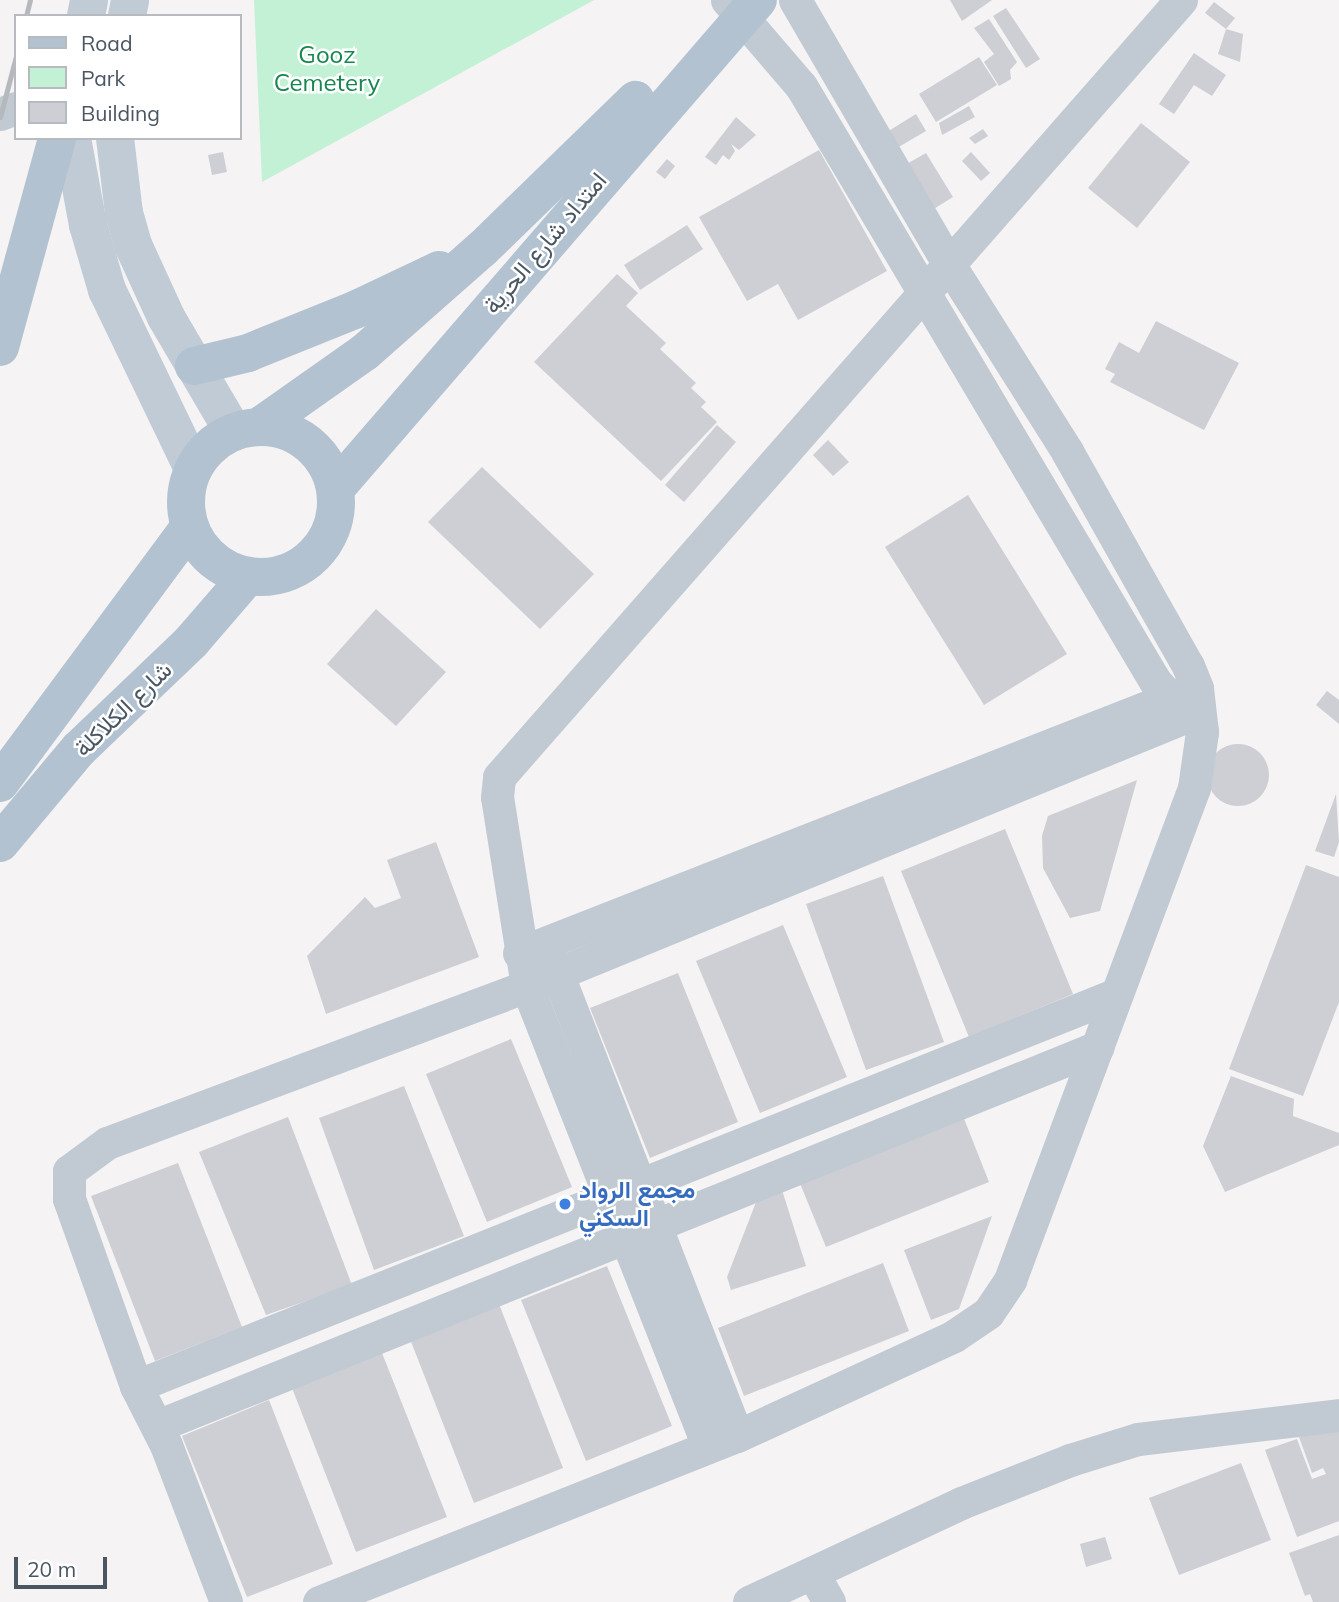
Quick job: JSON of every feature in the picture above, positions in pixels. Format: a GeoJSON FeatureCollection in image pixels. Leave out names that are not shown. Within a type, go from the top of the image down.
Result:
{"type":"FeatureCollection","features":[{"type":"Feature","properties":{"kind":"main road"},"geometry":{"type":"LineString","coordinates":[[115,140],[122,202],[134,247],[194,366],[247,429],[301,437],[317,450],[336,488],[335,520],[320,549],[280,575],[248,576],[212,560],[189,528],[186,488],[193,469],[217,440],[247,429],[365,352],[481,249],[738,4]]}},
{"type":"Feature","properties":{"kind":"main road","name":"امتداد شارع الحرية"},"geometry":{"type":"LineString","coordinates":[[336,488],[738,4]]}},
{"type":"Feature","properties":{"kind":"main road"},"geometry":{"type":"LineString","coordinates":[[0,347],[56,140]]}},
{"type":"Feature","properties":{"kind":"main road"},"geometry":{"type":"LineString","coordinates":[[72,140],[88,225],[107,290],[193,469]]}},
{"type":"Feature","properties":{"kind":"main road"},"geometry":{"type":"LineString","coordinates":[[194,366],[248,353],[345,314],[481,249]]}},
{"type":"Feature","properties":{"kind":"main road","name":"شارع الكلاكلة"},"geometry":{"type":"LineString","coordinates":[[0,783],[189,528]]}},
{"type":"Feature","properties":{"kind":"main road","name":"شارع الكلاكلة"},"geometry":{"type":"LineString","coordinates":[[0,843],[79,749],[191,642],[248,576]]}},
{"type":"Feature","properties":{"kind":"street"},"geometry":{"type":"LineString","coordinates":[[319,1602],[722,1441],[954,1336],[988,1313],[1010,1280],[1200,768],[1188,699],[1067,451],[948,262],[795,0]]}},
{"type":"Feature","properties":{"kind":"street"},"geometry":{"type":"LineString","coordinates":[[643,1233],[605,1195],[533,948],[497,797],[503,767],[1181,0]]}},
{"type":"Feature","properties":{"kind":"street"},"geometry":{"type":"LineString","coordinates":[[738,4],[801,86],[1155,681],[1188,699]]}},
{"type":"Feature","properties":{"kind":"street"},"geometry":{"type":"LineString","coordinates":[[533,948],[1188,699]]}},
{"type":"Feature","properties":{"kind":"street"},"geometry":{"type":"LineString","coordinates":[[226,1602],[157,1426],[136,1386],[69,1199],[69,1171],[107,1143],[542,980],[1188,699]]}},
{"type":"Feature","properties":{"kind":"street"},"geometry":{"type":"LineString","coordinates":[[542,980],[640,1184],[643,1233],[722,1441]]}},
{"type":"Feature","properties":{"kind":"street"},"geometry":{"type":"LineString","coordinates":[[136,1386],[605,1195],[640,1184],[1117,993]]}},
{"type":"Feature","properties":{"kind":"street"},"geometry":{"type":"LineString","coordinates":[[157,1426],[643,1233],[1098,1047]]}},
{"type":"Feature","properties":{"kind":"street"},"geometry":{"type":"LineString","coordinates":[[749,1602],[821,1588],[961,1503],[1070,1460],[1138,1439],[1339,1415]]}},
{"type":"Feature","properties":{"kind":"green space","name":"Gooz Cemetery"},"geometry":{"type":"Polygon","coordinates":[[[254,0],[594,0],[262,182],[254,0]]]}},
{"type":"Feature","properties":{"kind":"building"},"geometry":{"type":"Polygon","coordinates":[[[950,0],[992,0],[962,21],[950,0]]]}},
{"type":"Feature","properties":{"kind":"building"},"geometry":{"type":"Polygon","coordinates":[[[1214,2],[1235,18],[1226,29],[1205,13],[1214,2]]]}},
{"type":"Feature","properties":{"kind":"building"},"geometry":{"type":"Polygon","coordinates":[[[1006,8],[1040,59],[1026,68],[993,16],[1006,8]]]}},
{"type":"Feature","properties":{"kind":"building"},"geometry":{"type":"Polygon","coordinates":[[[989,19],[1017,62],[1010,70],[1011,79],[999,86],[984,62],[994,54],[974,28],[989,19]]]}},
{"type":"Feature","properties":{"kind":"building"},"geometry":{"type":"Polygon","coordinates":[[[1226,29],[1243,34],[1240,62],[1218,54],[1226,29]]]}},
{"type":"Feature","properties":{"kind":"building"},"geometry":{"type":"Polygon","coordinates":[[[1194,53],[1226,75],[1212,96],[1194,85],[1174,114],[1159,104],[1194,53]]]}},
{"type":"Feature","properties":{"kind":"building"},"geometry":{"type":"Polygon","coordinates":[[[979,57],[997,85],[936,122],[919,94],[979,57]]]}},
{"type":"Feature","properties":{"kind":"building"},"geometry":{"type":"Polygon","coordinates":[[[969,106],[975,117],[942,135],[939,123],[969,106]]]}},
{"type":"Feature","properties":{"kind":"building"},"geometry":{"type":"Polygon","coordinates":[[[916,114],[926,131],[897,148],[887,132],[916,114]]]}},
{"type":"Feature","properties":{"kind":"building"},"geometry":{"type":"Polygon","coordinates":[[[736,117],[756,135],[739,150],[731,144],[735,151],[729,160],[723,155],[716,165],[705,157],[736,117]]]}},
{"type":"Feature","properties":{"kind":"building"},"geometry":{"type":"Polygon","coordinates":[[[1141,123],[1190,162],[1137,228],[1088,188],[1141,123]]]}},
{"type":"Feature","properties":{"kind":"building"},"geometry":{"type":"Polygon","coordinates":[[[983,129],[988,136],[975,144],[969,138],[983,129]]]}},
{"type":"Feature","properties":{"kind":"building"},"geometry":{"type":"Polygon","coordinates":[[[819,150],[887,271],[798,320],[778,284],[747,301],[699,217],[819,150]]]}},
{"type":"Feature","properties":{"kind":"building"},"geometry":{"type":"Polygon","coordinates":[[[223,152],[227,172],[212,175],[208,155],[223,152]]]}},
{"type":"Feature","properties":{"kind":"building"},"geometry":{"type":"Polygon","coordinates":[[[971,152],[990,173],[981,181],[962,161],[971,152]]]}},
{"type":"Feature","properties":{"kind":"building"},"geometry":{"type":"Polygon","coordinates":[[[926,153],[953,197],[932,210],[905,165],[926,153]]]}},
{"type":"Feature","properties":{"kind":"building"},"geometry":{"type":"Polygon","coordinates":[[[667,159],[675,166],[665,179],[656,172],[667,159]]]}},
{"type":"Feature","properties":{"kind":"building"},"geometry":{"type":"Polygon","coordinates":[[[687,225],[703,249],[640,290],[624,265],[687,225]]]}},
{"type":"Feature","properties":{"kind":"building"},"geometry":{"type":"Polygon","coordinates":[[[617,274],[638,293],[626,306],[666,343],[660,349],[696,383],[691,388],[706,402],[701,407],[717,422],[661,481],[534,362],[617,274]]]}},
{"type":"Feature","properties":{"kind":"building"},"geometry":{"type":"Polygon","coordinates":[[[1156,321],[1239,363],[1204,430],[1110,382],[1115,374],[1105,369],[1119,342],[1139,353],[1156,321]]]}},
{"type":"Feature","properties":{"kind":"building"},"geometry":{"type":"Polygon","coordinates":[[[717,425],[736,442],[684,502],[665,485],[717,425]]]}},
{"type":"Feature","properties":{"kind":"building"},"geometry":{"type":"Polygon","coordinates":[[[828,440],[849,462],[833,476],[813,455],[828,440]]]}},
{"type":"Feature","properties":{"kind":"building"},"geometry":{"type":"Polygon","coordinates":[[[482,467],[594,574],[540,629],[428,522],[482,467]]]}},
{"type":"Feature","properties":{"kind":"building"},"geometry":{"type":"Polygon","coordinates":[[[968,495],[1067,654],[984,705],[885,547],[968,495]]]}},
{"type":"Feature","properties":{"kind":"building"},"geometry":{"type":"Polygon","coordinates":[[[376,609],[446,672],[396,726],[327,664],[376,609]]]}},
{"type":"Feature","properties":{"kind":"building"},"geometry":{"type":"Polygon","coordinates":[[[1327,691],[1339,700],[1339,724],[1316,705],[1327,691]]]}},
{"type":"Feature","properties":{"kind":"building"},"geometry":{"type":"Polygon","coordinates":[[[1232,744],[1244,744],[1260,753],[1267,763],[1267,787],[1260,797],[1244,806],[1232,806],[1221,801],[1212,792],[1207,781],[1207,769],[1212,758],[1221,749],[1232,744]]]}},
{"type":"Feature","properties":{"kind":"building"},"geometry":{"type":"Polygon","coordinates":[[[1137,780],[1100,911],[1070,918],[1043,868],[1042,836],[1048,816],[1137,780]]]}},
{"type":"Feature","properties":{"kind":"building"},"geometry":{"type":"Polygon","coordinates":[[[1336,794],[1339,842],[1334,857],[1315,851],[1336,794]]]}},
{"type":"Feature","properties":{"kind":"building"},"geometry":{"type":"Polygon","coordinates":[[[1005,829],[1073,994],[969,1037],[901,871],[1005,829]]]}},
{"type":"Feature","properties":{"kind":"building"},"geometry":{"type":"Polygon","coordinates":[[[436,842],[479,957],[326,1014],[307,956],[365,897],[375,908],[401,898],[387,860],[436,842]]]}},
{"type":"Feature","properties":{"kind":"building"},"geometry":{"type":"Polygon","coordinates":[[[1306,865],[1339,877],[1339,1002],[1303,1096],[1229,1069],[1306,865]]]}},
{"type":"Feature","properties":{"kind":"building"},"geometry":{"type":"Polygon","coordinates":[[[883,876],[944,1042],[866,1070],[806,904],[883,876]]]}},
{"type":"Feature","properties":{"kind":"building"},"geometry":{"type":"Polygon","coordinates":[[[783,925],[847,1077],[760,1113],[696,961],[783,925]]]}},
{"type":"Feature","properties":{"kind":"building"},"geometry":{"type":"Polygon","coordinates":[[[678,973],[738,1122],[650,1158],[590,1008],[678,973]]]}},
{"type":"Feature","properties":{"kind":"building"},"geometry":{"type":"Polygon","coordinates":[[[511,1039],[572,1187],[487,1222],[426,1074],[511,1039]]]}},
{"type":"Feature","properties":{"kind":"building"},"geometry":{"type":"Polygon","coordinates":[[[1231,1076],[1294,1099],[1293,1116],[1339,1133],[1339,1145],[1225,1192],[1203,1146],[1231,1076]]]}},
{"type":"Feature","properties":{"kind":"building"},"geometry":{"type":"Polygon","coordinates":[[[404,1086],[464,1236],[374,1270],[319,1118],[404,1086]]]}},
{"type":"Feature","properties":{"kind":"building"},"geometry":{"type":"Polygon","coordinates":[[[963,1116],[989,1182],[826,1247],[799,1181],[963,1116]]]}},
{"type":"Feature","properties":{"kind":"building"},"geometry":{"type":"Polygon","coordinates":[[[288,1117],[352,1285],[266,1315],[199,1152],[288,1117]]]}},
{"type":"Feature","properties":{"kind":"building"},"geometry":{"type":"Polygon","coordinates":[[[178,1163],[242,1327],[155,1361],[91,1196],[178,1163]]]}},
{"type":"Feature","properties":{"kind":"building"},"geometry":{"type":"Polygon","coordinates":[[[782,1190],[806,1266],[731,1290],[727,1277],[758,1197],[782,1190]]]}},
{"type":"Feature","properties":{"kind":"building"},"geometry":{"type":"Polygon","coordinates":[[[992,1216],[959,1309],[931,1320],[904,1250],[992,1216]]]}},
{"type":"Feature","properties":{"kind":"building"},"geometry":{"type":"Polygon","coordinates":[[[883,1263],[909,1331],[744,1396],[718,1328],[883,1263]]]}},
{"type":"Feature","properties":{"kind":"building"},"geometry":{"type":"Polygon","coordinates":[[[607,1266],[672,1426],[586,1461],[521,1300],[607,1266]]]}},
{"type":"Feature","properties":{"kind":"building"},"geometry":{"type":"Polygon","coordinates":[[[499,1304],[563,1468],[474,1503],[410,1339],[499,1304]]]}},
{"type":"Feature","properties":{"kind":"building"},"geometry":{"type":"Polygon","coordinates":[[[382,1353],[447,1517],[356,1552],[292,1388],[382,1353]]]}},
{"type":"Feature","properties":{"kind":"building"},"geometry":{"type":"Polygon","coordinates":[[[269,1400],[333,1564],[247,1597],[182,1436],[269,1400]]]}},
{"type":"Feature","properties":{"kind":"building"},"geometry":{"type":"Polygon","coordinates":[[[1339,1422],[1339,1521],[1297,1537],[1265,1450],[1297,1439],[1312,1479],[1326,1474],[1323,1468],[1312,1473],[1299,1437],[1339,1422]]]}},
{"type":"Feature","properties":{"kind":"building"},"geometry":{"type":"Polygon","coordinates":[[[1241,1463],[1271,1540],[1179,1575],[1149,1498],[1241,1463]]]}},
{"type":"Feature","properties":{"kind":"building"},"geometry":{"type":"Polygon","coordinates":[[[1339,1535],[1339,1602],[1313,1602],[1310,1594],[1305,1596],[1289,1553],[1339,1535]]]}},
{"type":"Feature","properties":{"kind":"building"},"geometry":{"type":"Polygon","coordinates":[[[1105,1537],[1112,1559],[1086,1567],[1080,1544],[1105,1537]]]}},
{"type":"Feature","properties":{"kind":"railway"},"geometry":{"type":"LineString","coordinates":[[26,14],[30,0]]}},
{"type":"Feature","properties":{"kind":"railway"},"geometry":{"type":"LineString","coordinates":[[0,117],[14,64]]}},
{"type":"Feature","properties":{"kind":"place","name":"مجمع الرواد السكني"},"geometry":{"type":"Point","coordinates":[565,1204]}}]}
